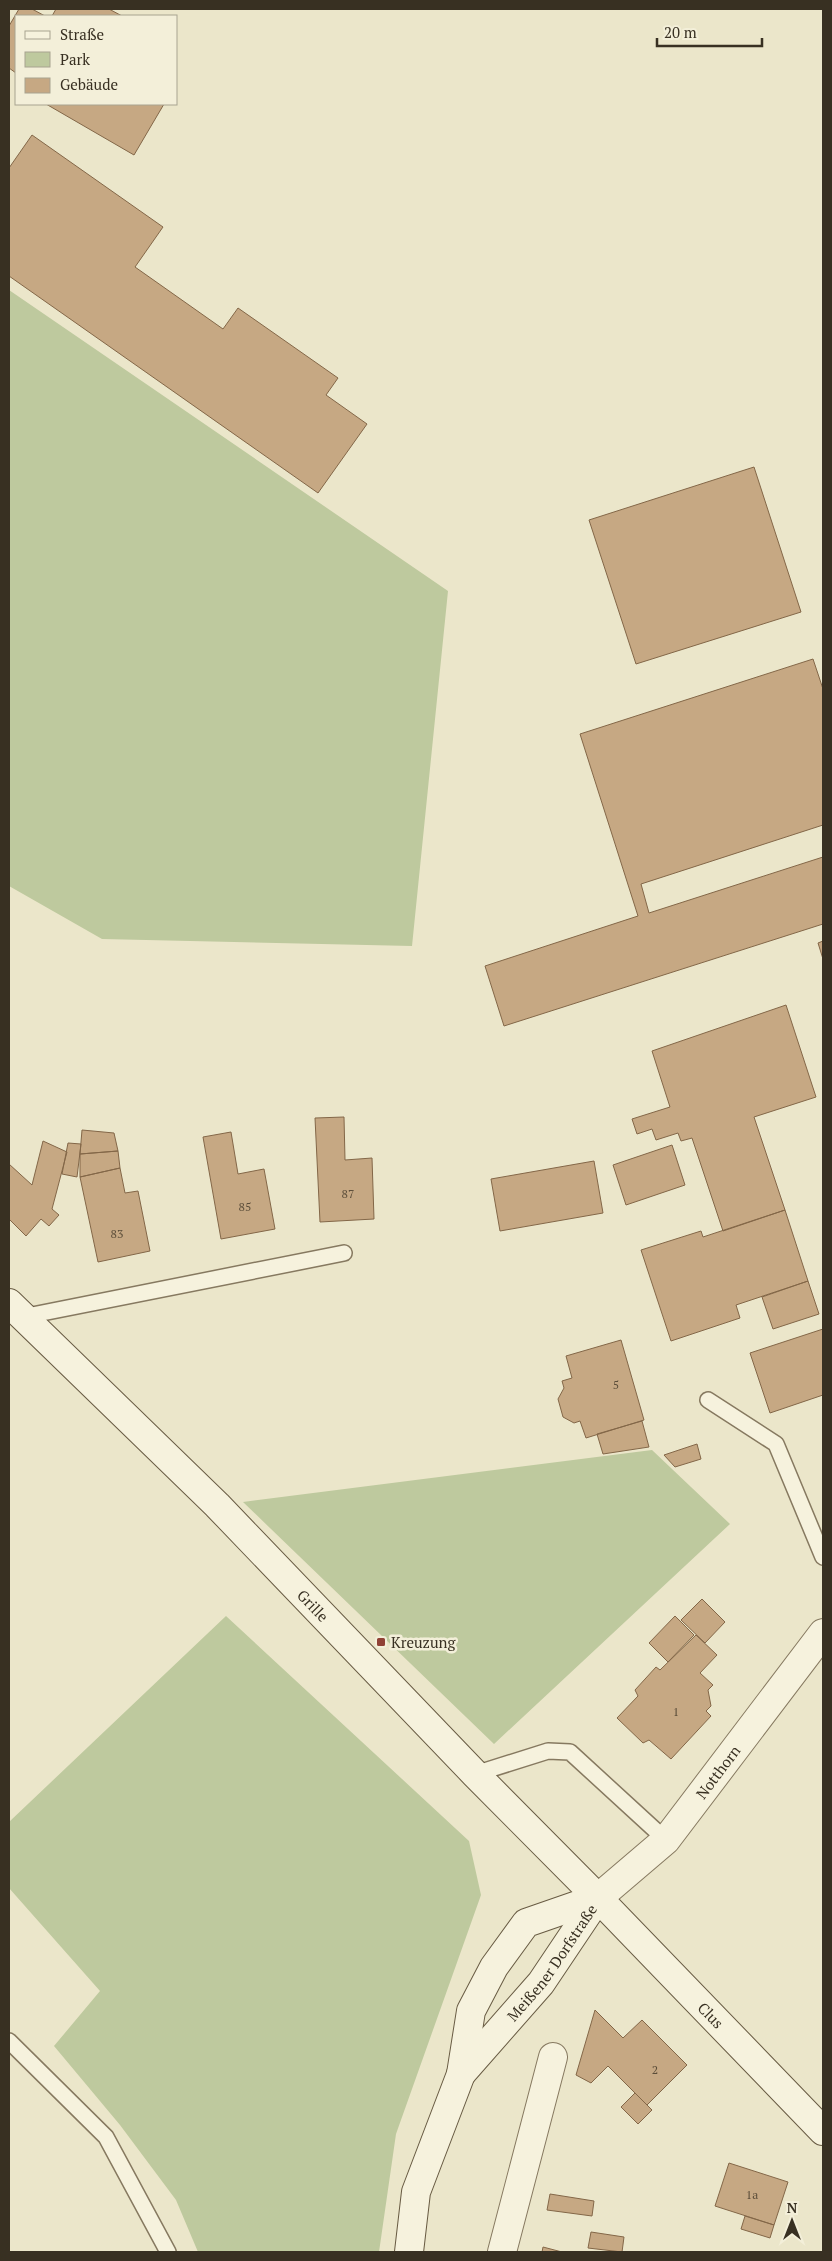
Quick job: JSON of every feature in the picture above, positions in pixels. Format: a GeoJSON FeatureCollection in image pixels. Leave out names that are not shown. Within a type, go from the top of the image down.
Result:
{"type":"FeatureCollection","features":[{"type":"Feature","properties":{"kind":"street","name":"Grille"},"geometry":{"type":"LineString","coordinates":[[16,1310],[217,1505],[475,1774],[598,1898]]}},
{"type":"Feature","properties":{"kind":"street","name":"Notthorn"},"geometry":{"type":"LineString","coordinates":[[598,1898],[666,1840],[823,1634]]}},
{"type":"Feature","properties":{"kind":"street","name":"Meißener Dorfstraße"},"geometry":{"type":"LineString","coordinates":[[461,2074],[541,1983],[598,1898]]}},
{"type":"Feature","properties":{"kind":"street","name":"Meißener Dorfstraße"},"geometry":{"type":"LineString","coordinates":[[409,2252],[416,2192],[461,2074],[470,2011],[494,1967],[526,1924],[598,1898]]}},
{"type":"Feature","properties":{"kind":"street","name":"Clus"},"geometry":{"type":"LineString","coordinates":[[598,1898],[823,2132]]}},
{"type":"Feature","properties":{"kind":"street"},"geometry":{"type":"LineString","coordinates":[[502,2252],[553,2057]]}},
{"type":"Feature","properties":{"kind":"lane","name":"Grille"},"geometry":{"type":"LineString","coordinates":[[16,1310],[344,1253]]}},
{"type":"Feature","properties":{"kind":"lane"},"geometry":{"type":"LineString","coordinates":[[708,1400],[776,1444],[823,1557]]}},
{"type":"Feature","properties":{"kind":"lane"},"geometry":{"type":"LineString","coordinates":[[475,1774],[548,1751],[570,1752],[666,1840]]}},
{"type":"Feature","properties":{"kind":"lane"},"geometry":{"type":"LineString","coordinates":[[9,2041],[106,2137],[168,2252]]}},
{"type":"Feature","properties":{"kind":"green space"},"geometry":{"type":"Polygon","coordinates":[[[9,290],[448,591],[412,946],[102,939],[9,886],[9,290]]]}},
{"type":"Feature","properties":{"kind":"green space"},"geometry":{"type":"Polygon","coordinates":[[[652,1450],[730,1524],[494,1744],[243,1502],[652,1450]]]}},
{"type":"Feature","properties":{"kind":"green space"},"geometry":{"type":"Polygon","coordinates":[[[226,1616],[469,1841],[481,1895],[396,2134],[379,2252],[198,2252],[176,2200],[120,2125],[54,2046],[100,1991],[9,1888],[9,1822],[226,1616]]]}},
{"type":"Feature","properties":{"kind":"building"},"geometry":{"type":"Polygon","coordinates":[[[19,9],[32,9],[43,15],[15,15],[19,9]]]}},
{"type":"Feature","properties":{"kind":"building"},"geometry":{"type":"Polygon","coordinates":[[[56,9],[109,9],[120,15],[53,15],[56,9]]]}},
{"type":"Feature","properties":{"kind":"building"},"geometry":{"type":"Polygon","coordinates":[[[15,16],[15,72],[9,68],[9,26],[15,16]]]}},
{"type":"Feature","properties":{"kind":"building"},"geometry":{"type":"Polygon","coordinates":[[[48,105],[163,105],[134,155],[48,105]]]}},
{"type":"Feature","properties":{"kind":"building"},"geometry":{"type":"Polygon","coordinates":[[[32,135],[163,227],[135,267],[223,329],[238,308],[338,378],[326,395],[367,424],[318,493],[9,276],[9,168],[32,135]]]}},
{"type":"Feature","properties":{"kind":"building"},"geometry":{"type":"Polygon","coordinates":[[[754,467],[801,612],[636,664],[589,520],[754,467]]]}},
{"type":"Feature","properties":{"kind":"building"},"geometry":{"type":"Polygon","coordinates":[[[813,659],[823,689],[823,825],[641,884],[649,913],[823,857],[823,924],[504,1026],[485,966],[638,916],[580,734],[813,659]]]}},
{"type":"Feature","properties":{"kind":"building"},"geometry":{"type":"Polygon","coordinates":[[[823,941],[823,959],[818,943],[823,941]]]}},
{"type":"Feature","properties":{"kind":"building"},"geometry":{"type":"Polygon","coordinates":[[[786,1005],[816,1097],[754,1117],[785,1210],[723,1231],[692,1138],[681,1141],[678,1133],[656,1140],[652,1129],[637,1134],[632,1119],[670,1107],[652,1051],[786,1005]]]}},
{"type":"Feature","properties":{"kind":"building"},"geometry":{"type":"Polygon","coordinates":[[[344,1117],[345,1160],[372,1158],[374,1219],[320,1222],[315,1118],[344,1117]]]}},
{"type":"Feature","properties":{"kind":"building"},"geometry":{"type":"Polygon","coordinates":[[[82,1130],[114,1133],[118,1151],[80,1154],[82,1130]]]}},
{"type":"Feature","properties":{"kind":"building"},"geometry":{"type":"Polygon","coordinates":[[[231,1132],[238,1174],[264,1169],[275,1229],[221,1239],[203,1137],[231,1132]]]}},
{"type":"Feature","properties":{"kind":"building"},"geometry":{"type":"Polygon","coordinates":[[[43,1141],[67,1152],[52,1209],[59,1215],[49,1226],[41,1219],[26,1236],[9,1219],[9,1164],[32,1185],[43,1141]]]}},
{"type":"Feature","properties":{"kind":"building"},"geometry":{"type":"Polygon","coordinates":[[[68,1143],[81,1144],[77,1177],[62,1174],[68,1143]]]}},
{"type":"Feature","properties":{"kind":"building"},"geometry":{"type":"Polygon","coordinates":[[[672,1145],[685,1185],[626,1205],[613,1165],[672,1145]]]}},
{"type":"Feature","properties":{"kind":"building"},"geometry":{"type":"Polygon","coordinates":[[[118,1151],[120,1168],[80,1177],[80,1154],[118,1151]]]}},
{"type":"Feature","properties":{"kind":"building"},"geometry":{"type":"Polygon","coordinates":[[[594,1161],[603,1213],[500,1231],[491,1179],[594,1161]]]}},
{"type":"Feature","properties":{"kind":"building"},"geometry":{"type":"Polygon","coordinates":[[[120,1168],[125,1193],[138,1191],[150,1251],[98,1262],[80,1177],[120,1168]]]}},
{"type":"Feature","properties":{"kind":"building"},"geometry":{"type":"Polygon","coordinates":[[[785,1210],[808,1281],[736,1305],[740,1318],[671,1341],[641,1250],[701,1231],[703,1237],[785,1210]]]}},
{"type":"Feature","properties":{"kind":"building"},"geometry":{"type":"Polygon","coordinates":[[[808,1281],[819,1314],[773,1329],[762,1297],[808,1281]]]}},
{"type":"Feature","properties":{"kind":"building"},"geometry":{"type":"Polygon","coordinates":[[[823,1329],[823,1395],[770,1413],[750,1353],[823,1329]]]}},
{"type":"Feature","properties":{"kind":"building"},"geometry":{"type":"Polygon","coordinates":[[[621,1340],[644,1420],[586,1438],[580,1421],[574,1423],[563,1417],[558,1399],[564,1388],[562,1381],[572,1378],[566,1356],[621,1340]]]}},
{"type":"Feature","properties":{"kind":"building"},"geometry":{"type":"Polygon","coordinates":[[[642,1421],[649,1447],[603,1454],[597,1434],[642,1421]]]}},
{"type":"Feature","properties":{"kind":"building"},"geometry":{"type":"Polygon","coordinates":[[[697,1444],[701,1459],[675,1467],[664,1455],[697,1444]]]}},
{"type":"Feature","properties":{"kind":"building"},"geometry":{"type":"Polygon","coordinates":[[[702,1599],[725,1622],[705,1643],[681,1620],[702,1599]]]}},
{"type":"Feature","properties":{"kind":"building"},"geometry":{"type":"Polygon","coordinates":[[[675,1616],[694,1635],[668,1662],[649,1643],[675,1616]]]}},
{"type":"Feature","properties":{"kind":"building"},"geometry":{"type":"Polygon","coordinates":[[[696,1635],[717,1655],[700,1673],[713,1685],[708,1690],[711,1706],[706,1711],[711,1716],[671,1759],[649,1740],[643,1743],[617,1718],[638,1696],[635,1690],[656,1667],[660,1670],[696,1635]]]}},
{"type":"Feature","properties":{"kind":"building"},"geometry":{"type":"Polygon","coordinates":[[[595,2010],[623,2038],[642,2020],[687,2065],[647,2105],[608,2066],[591,2083],[576,2075],[595,2010]]]}},
{"type":"Feature","properties":{"kind":"building"},"geometry":{"type":"Polygon","coordinates":[[[635,2093],[652,2110],[638,2124],[621,2107],[635,2093]]]}},
{"type":"Feature","properties":{"kind":"building"},"geometry":{"type":"Polygon","coordinates":[[[729,2163],[788,2182],[774,2225],[715,2206],[729,2163]]]}},
{"type":"Feature","properties":{"kind":"building"},"geometry":{"type":"Polygon","coordinates":[[[550,2194],[594,2201],[592,2216],[547,2210],[550,2194]]]}},
{"type":"Feature","properties":{"kind":"building"},"geometry":{"type":"Polygon","coordinates":[[[745,2216],[774,2225],[770,2238],[741,2229],[745,2216]]]}},
{"type":"Feature","properties":{"kind":"building"},"geometry":{"type":"Polygon","coordinates":[[[591,2232],[624,2237],[622,2252],[588,2248],[591,2232]]]}},
{"type":"Feature","properties":{"kind":"building"},"geometry":{"type":"Polygon","coordinates":[[[543,2247],[562,2252],[542,2252],[543,2247]]]}},
{"type":"Feature","properties":{"kind":"place","name":"Kreuzung"},"geometry":{"type":"Point","coordinates":[381,1642]}}]}
